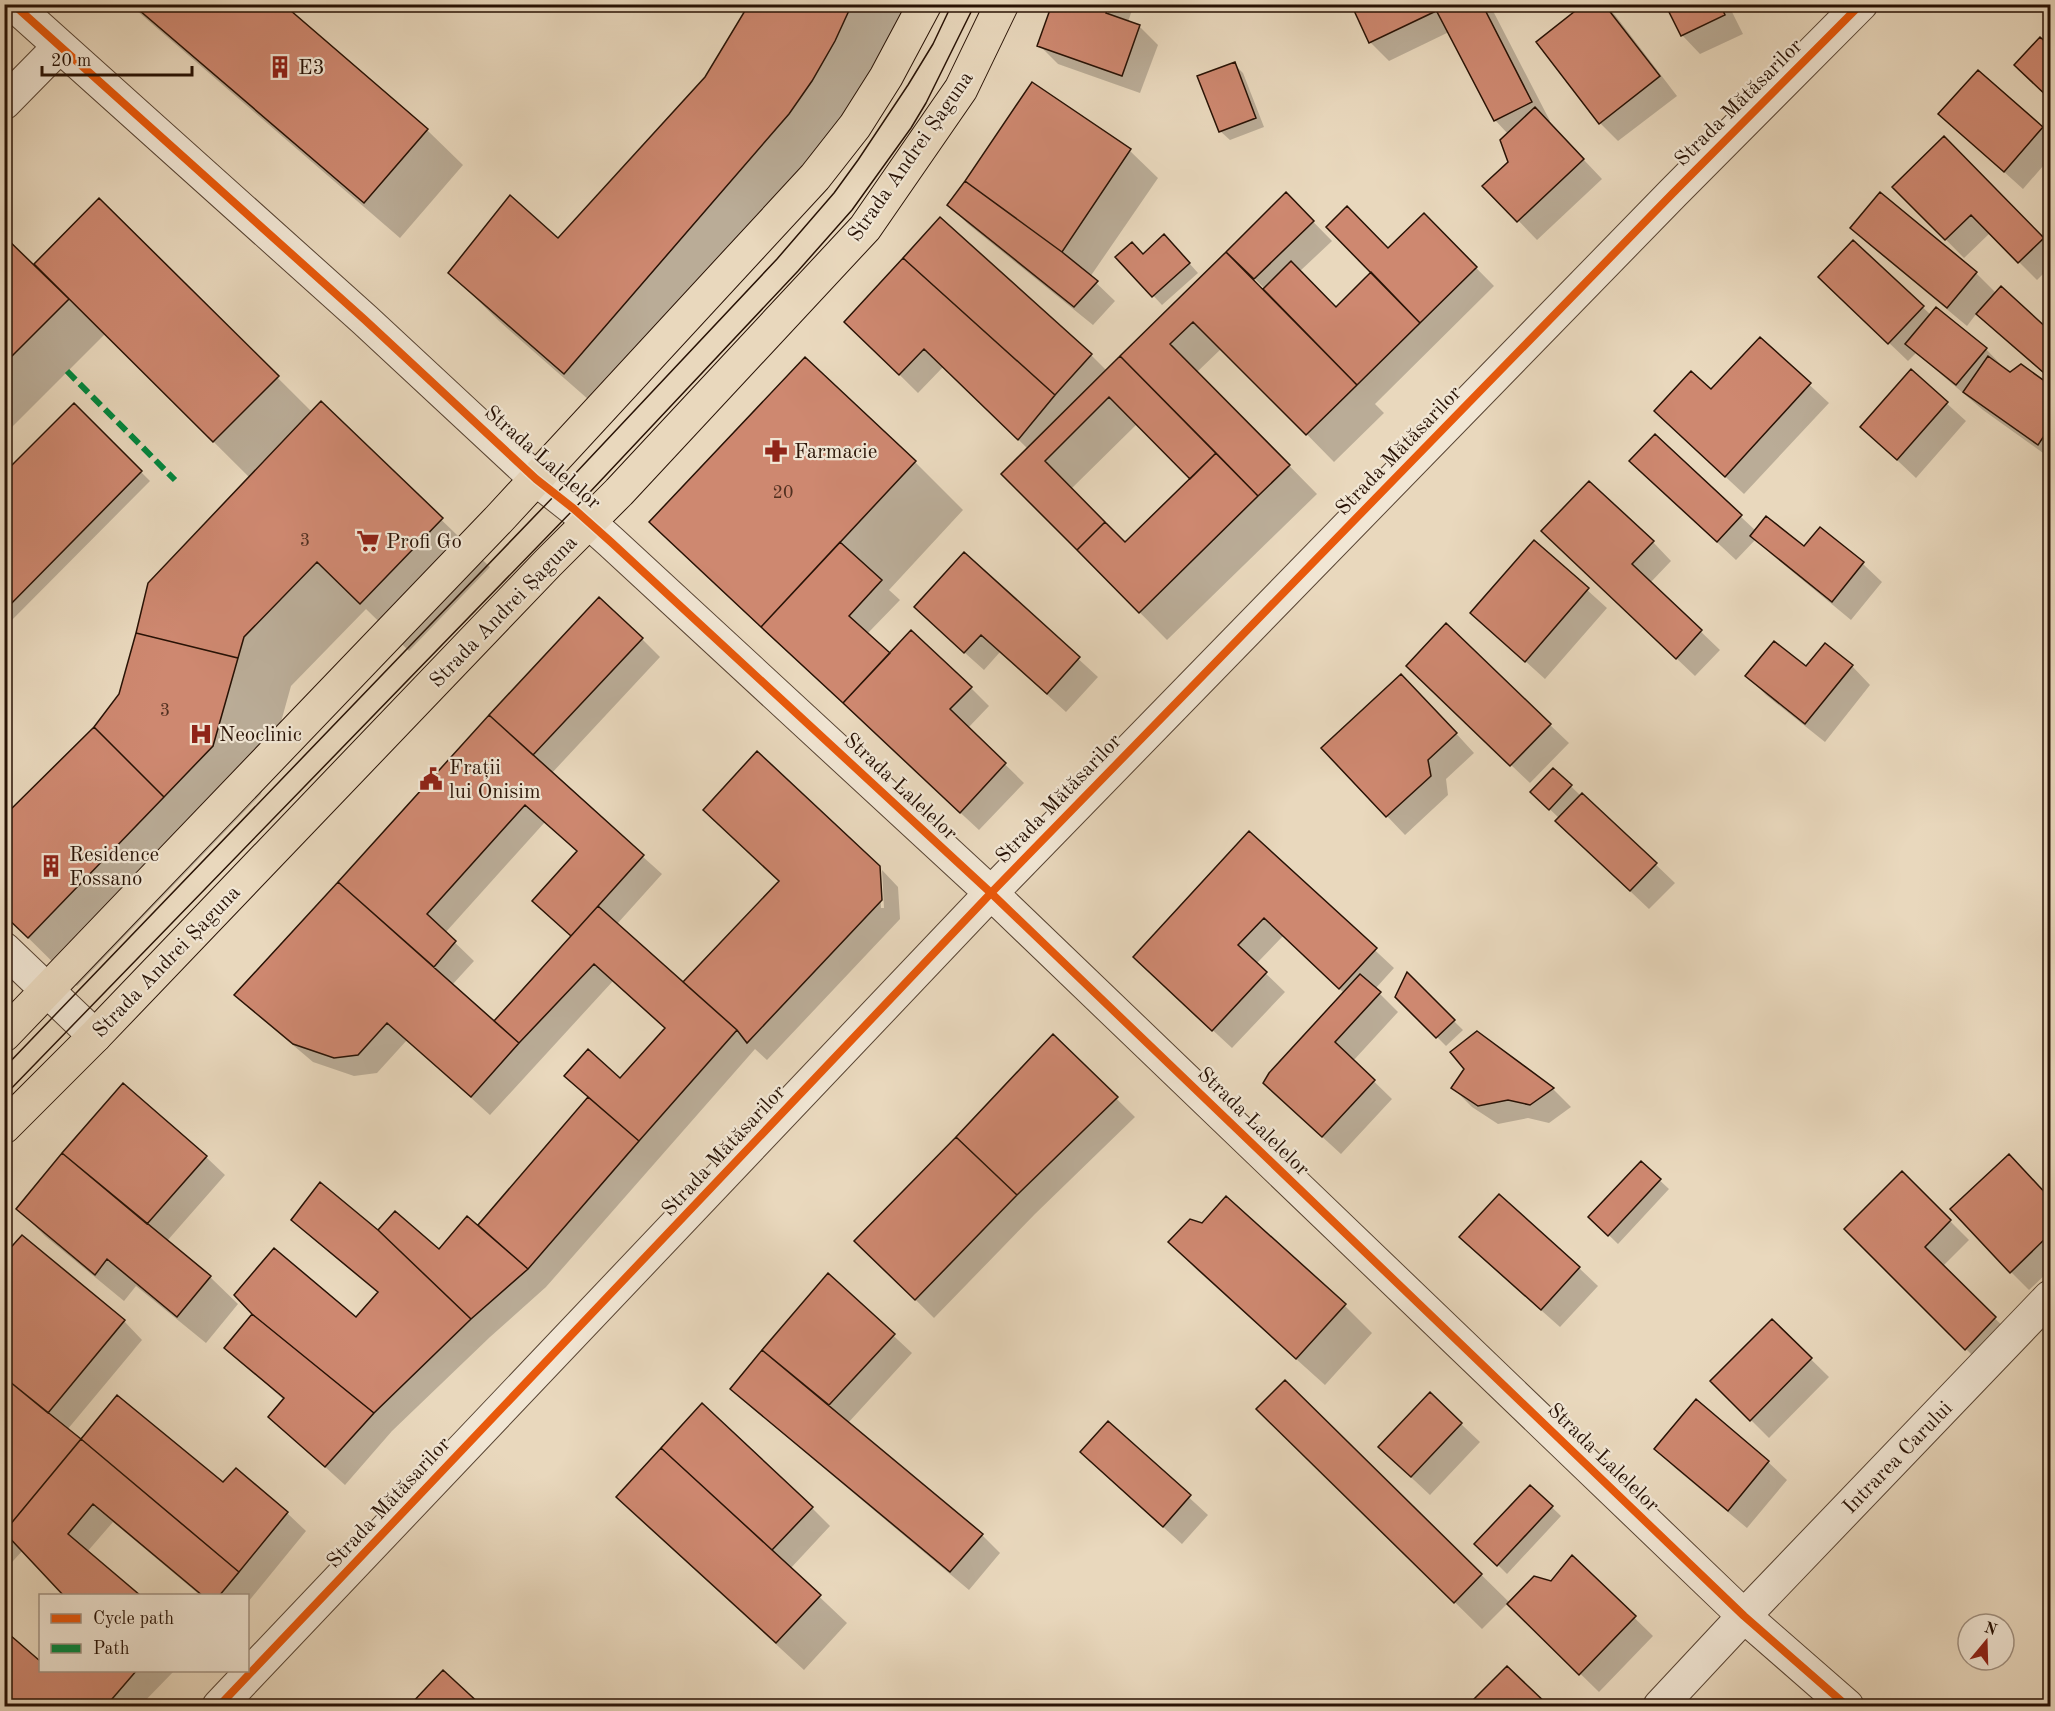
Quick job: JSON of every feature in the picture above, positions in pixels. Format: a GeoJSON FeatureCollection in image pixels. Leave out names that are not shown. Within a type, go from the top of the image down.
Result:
{"type":"FeatureCollection","features":[{"type":"Feature","properties":{"kind":"main road"},"geometry":{"type":"LineString","coordinates":[[4,1035],[536,479],[815,177],[855,126],[886,77],[925,4]]}},
{"type":"Feature","properties":{"kind":"main road","name":"Strada Andrei Șaguna"},"geometry":{"type":"LineString","coordinates":[[4,1127],[589,522],[865,228],[962,89],[1002,4]]}},
{"type":"Feature","properties":{"kind":"street","name":"Strada Lalelelor"},"geometry":{"type":"LineString","coordinates":[[13,4],[365,320],[536,479],[589,522],[991,893],[1744,1616],[1847,1707]]}},
{"type":"Feature","properties":{"kind":"street","name":"Strada Mătăsarilor"},"geometry":{"type":"LineString","coordinates":[[219,1707],[991,893],[1861,4]]}},
{"type":"Feature","properties":{"kind":"street"},"geometry":{"type":"LineString","coordinates":[[4,103],[59,46]]}},
{"type":"Feature","properties":{"kind":"street"},"geometry":{"type":"LineString","coordinates":[[4,949],[94,1036]]}},
{"type":"Feature","properties":{"kind":"street","name":"Intrarea Carului"},"geometry":{"type":"LineString","coordinates":[[1660,1707],[1744,1616],[2050,1297]]}},
{"type":"Feature","properties":{"kind":"building","name":"E3"},"geometry":{"type":"Polygon","coordinates":[[[132,4],[283,4],[428,129],[364,203],[132,4]]]}},
{"type":"Feature","properties":{"kind":"building"},"geometry":{"type":"Polygon","coordinates":[[[749,4],[852,4],[835,41],[812,81],[789,114],[564,374],[448,273],[510,195],[558,238],[705,77],[749,4]]]}},
{"type":"Feature","properties":{"kind":"building"},"geometry":{"type":"Polygon","coordinates":[[[1052,4],[1109,4],[1106,13],[1140,25],[1122,76],[1037,46],[1052,4]]]}},
{"type":"Feature","properties":{"kind":"building"},"geometry":{"type":"Polygon","coordinates":[[[1351,4],[1431,4],[1434,12],[1369,43],[1351,4]]]}},
{"type":"Feature","properties":{"kind":"building"},"geometry":{"type":"Polygon","coordinates":[[[1441,4],[1482,4],[1532,102],[1494,121],[1435,8],[1441,4]]]}},
{"type":"Feature","properties":{"kind":"building"},"geometry":{"type":"Polygon","coordinates":[[[1584,4],[1604,4],[1660,76],[1599,124],[1536,42],[1584,4]]]}},
{"type":"Feature","properties":{"kind":"building"},"geometry":{"type":"Polygon","coordinates":[[[1665,4],[1720,4],[1725,15],[1681,36],[1665,4]]]}},
{"type":"Feature","properties":{"kind":"building"},"geometry":{"type":"Polygon","coordinates":[[[2040,37],[2050,46],[2050,99],[2014,65],[2040,37]]]}},
{"type":"Feature","properties":{"kind":"building"},"geometry":{"type":"Polygon","coordinates":[[[1235,62],[1256,118],[1219,132],[1197,76],[1235,62]]]}},
{"type":"Feature","properties":{"kind":"building"},"geometry":{"type":"Polygon","coordinates":[[[1978,70],[2043,127],[2004,172],[1938,114],[1978,70]]]}},
{"type":"Feature","properties":{"kind":"building"},"geometry":{"type":"Polygon","coordinates":[[[1032,82],[1131,149],[1062,252],[965,181],[1032,82]]]}},
{"type":"Feature","properties":{"kind":"building"},"geometry":{"type":"Polygon","coordinates":[[[1535,107],[1584,159],[1517,222],[1482,186],[1508,162],[1500,140],[1535,107]]]}},
{"type":"Feature","properties":{"kind":"building"},"geometry":{"type":"Polygon","coordinates":[[[1944,136],[2044,238],[2018,263],[1971,215],[1945,240],[1892,187],[1944,136]]]}},
{"type":"Feature","properties":{"kind":"building"},"geometry":{"type":"Polygon","coordinates":[[[965,181],[1098,281],[1074,307],[947,205],[965,181]]]}},
{"type":"Feature","properties":{"kind":"building"},"geometry":{"type":"Polygon","coordinates":[[[1286,192],[1314,221],[1254,279],[1226,252],[1286,192]]]}},
{"type":"Feature","properties":{"kind":"building"},"geometry":{"type":"Polygon","coordinates":[[[1880,192],[1977,272],[1947,308],[1850,228],[1880,192]]]}},
{"type":"Feature","properties":{"kind":"building"},"geometry":{"type":"Polygon","coordinates":[[[99,198],[279,376],[213,442],[34,264],[99,198]]]}},
{"type":"Feature","properties":{"kind":"building"},"geometry":{"type":"Polygon","coordinates":[[[1347,206],[1388,248],[1424,213],[1477,267],[1420,323],[1326,227],[1347,206]]]}},
{"type":"Feature","properties":{"kind":"building"},"geometry":{"type":"Polygon","coordinates":[[[940,217],[1092,354],[1055,395],[903,258],[940,217]]]}},
{"type":"Feature","properties":{"kind":"building"},"geometry":{"type":"Polygon","coordinates":[[[1164,234],[1190,263],[1152,297],[1115,257],[1132,242],[1143,254],[1164,234]]]}},
{"type":"Feature","properties":{"kind":"building"},"geometry":{"type":"Polygon","coordinates":[[[4,236],[69,299],[4,364],[4,236]]]}},
{"type":"Feature","properties":{"kind":"building"},"geometry":{"type":"Polygon","coordinates":[[[1853,240],[1924,306],[1888,344],[1818,277],[1853,240]]]}},
{"type":"Feature","properties":{"kind":"building"},"geometry":{"type":"Polygon","coordinates":[[[1226,252],[1357,385],[1306,435],[1193,322],[1170,344],[1290,465],[1258,496],[1120,356],[1226,252]]]}},
{"type":"Feature","properties":{"kind":"building"},"geometry":{"type":"Polygon","coordinates":[[[903,258],[1055,395],[1018,440],[924,349],[899,375],[844,322],[903,258]]]}},
{"type":"Feature","properties":{"kind":"building"},"geometry":{"type":"Polygon","coordinates":[[[1291,261],[1336,307],[1371,272],[1420,323],[1357,385],[1263,289],[1291,261]]]}},
{"type":"Feature","properties":{"kind":"building"},"geometry":{"type":"Polygon","coordinates":[[[2001,286],[2050,331],[2050,365],[2044,373],[1976,314],[2001,286]]]}},
{"type":"Feature","properties":{"kind":"building"},"geometry":{"type":"Polygon","coordinates":[[[1936,307],[1987,348],[1956,385],[1905,344],[1936,307]]]}},
{"type":"Feature","properties":{"kind":"building"},"geometry":{"type":"Polygon","coordinates":[[[1760,337],[1811,383],[1725,477],[1654,411],[1691,371],[1711,389],[1760,337]]]}},
{"type":"Feature","properties":{"kind":"building"},"geometry":{"type":"Polygon","coordinates":[[[1120,356],[1216,453],[1190,479],[1109,397],[1045,461],[1105,522],[1077,550],[1001,474],[1120,356]]]}},
{"type":"Feature","properties":{"kind":"building"},"geometry":{"type":"Polygon","coordinates":[[[1988,356],[2010,372],[2021,364],[2050,385],[2050,427],[2038,445],[1963,392],[1988,356]]]}},
{"type":"Feature","properties":{"kind":"building"},"geometry":{"type":"Polygon","coordinates":[[[805,357],[916,461],[761,627],[649,522],[805,357]]]}},
{"type":"Feature","properties":{"kind":"building"},"geometry":{"type":"Polygon","coordinates":[[[1911,369],[1948,402],[1897,460],[1860,427],[1911,369]]]}},
{"type":"Feature","properties":{"kind":"building"},"geometry":{"type":"Polygon","coordinates":[[[321,401],[443,518],[360,604],[317,562],[244,637],[238,658],[136,633],[148,583],[321,401]]]}},
{"type":"Feature","properties":{"kind":"building"},"geometry":{"type":"Polygon","coordinates":[[[74,403],[142,471],[4,611],[4,473],[74,403]]]}},
{"type":"Feature","properties":{"kind":"building"},"geometry":{"type":"Polygon","coordinates":[[[1655,434],[1742,515],[1717,542],[1629,461],[1655,434]]]}},
{"type":"Feature","properties":{"kind":"building"},"geometry":{"type":"Polygon","coordinates":[[[1216,453],[1258,496],[1139,613],[1077,550],[1105,522],[1125,542],[1216,453]]]}},
{"type":"Feature","properties":{"kind":"building"},"geometry":{"type":"Polygon","coordinates":[[[1589,481],[1654,541],[1632,564],[1702,630],[1676,659],[1541,531],[1589,481]]]}},
{"type":"Feature","properties":{"kind":"building"},"geometry":{"type":"Polygon","coordinates":[[[1766,516],[1804,546],[1820,527],[1864,562],[1832,602],[1750,536],[1766,516]]]}},
{"type":"Feature","properties":{"kind":"building"},"geometry":{"type":"Polygon","coordinates":[[[1534,540],[1589,588],[1525,662],[1470,613],[1534,540]]]}},
{"type":"Feature","properties":{"kind":"building"},"geometry":{"type":"Polygon","coordinates":[[[840,542],[882,580],[849,616],[890,653],[843,703],[761,627],[840,542]]]}},
{"type":"Feature","properties":{"kind":"building"},"geometry":{"type":"Polygon","coordinates":[[[964,552],[1080,657],[1047,694],[981,635],[964,653],[914,607],[964,552]]]}},
{"type":"Feature","properties":{"kind":"building"},"geometry":{"type":"Polygon","coordinates":[[[599,597],[643,638],[533,755],[489,715],[599,597]]]}},
{"type":"Feature","properties":{"kind":"building"},"geometry":{"type":"Polygon","coordinates":[[[1446,623],[1551,724],[1510,766],[1406,666],[1446,623]]]}},
{"type":"Feature","properties":{"kind":"building"},"geometry":{"type":"Polygon","coordinates":[[[911,630],[972,687],[950,709],[1006,763],[960,813],[843,703],[911,630]]]}},
{"type":"Feature","properties":{"kind":"building"},"geometry":{"type":"Polygon","coordinates":[[[136,633],[238,658],[213,746],[164,797],[94,727],[119,694],[136,633]]]}},
{"type":"Feature","properties":{"kind":"building"},"geometry":{"type":"Polygon","coordinates":[[[1774,641],[1806,666],[1825,643],[1853,665],[1805,724],[1745,676],[1774,641]]]}},
{"type":"Feature","properties":{"kind":"building"},"geometry":{"type":"Polygon","coordinates":[[[1401,674],[1457,733],[1428,760],[1431,776],[1386,817],[1321,748],[1401,674]]]}},
{"type":"Feature","properties":{"kind":"building"},"geometry":{"type":"Polygon","coordinates":[[[489,715],[644,855],[571,936],[532,901],[577,851],[525,805],[427,914],[456,941],[434,967],[338,882],[489,715]]]}},
{"type":"Feature","properties":{"kind":"building","name":"Residence Fossano"},"geometry":{"type":"Polygon","coordinates":[[[94,727],[164,797],[28,938],[4,915],[4,816],[94,727]]]}},
{"type":"Feature","properties":{"kind":"building"},"geometry":{"type":"Polygon","coordinates":[[[757,751],[880,866],[882,900],[747,1043],[737,1030],[683,982],[779,881],[703,810],[757,751]]]}},
{"type":"Feature","properties":{"kind":"building"},"geometry":{"type":"Polygon","coordinates":[[[1553,768],[1572,785],[1549,810],[1530,792],[1553,768]]]}},
{"type":"Feature","properties":{"kind":"building"},"geometry":{"type":"Polygon","coordinates":[[[1582,793],[1657,863],[1630,891],[1555,821],[1582,793]]]}},
{"type":"Feature","properties":{"kind":"building"},"geometry":{"type":"Polygon","coordinates":[[[1249,831],[1377,948],[1339,989],[1264,918],[1238,945],[1267,972],[1212,1031],[1133,957],[1249,831]]]}},
{"type":"Feature","properties":{"kind":"building"},"geometry":{"type":"Polygon","coordinates":[[[338,882],[519,1043],[471,1097],[387,1023],[358,1055],[334,1058],[293,1044],[234,995],[338,882]]]}},
{"type":"Feature","properties":{"kind":"building"},"geometry":{"type":"Polygon","coordinates":[[[598,906],[737,1030],[639,1141],[564,1076],[588,1049],[620,1078],[665,1028],[594,964],[519,1043],[494,1021],[598,906]]]}},
{"type":"Feature","properties":{"kind":"building"},"geometry":{"type":"Polygon","coordinates":[[[1407,972],[1455,1020],[1436,1038],[1395,997],[1407,972]]]}},
{"type":"Feature","properties":{"kind":"building"},"geometry":{"type":"Polygon","coordinates":[[[1360,974],[1381,992],[1335,1042],[1375,1080],[1322,1137],[1263,1083],[1269,1073],[1360,974]]]}},
{"type":"Feature","properties":{"kind":"building"},"geometry":{"type":"Polygon","coordinates":[[[1477,1031],[1554,1088],[1530,1105],[1508,1100],[1478,1106],[1451,1088],[1464,1069],[1450,1052],[1477,1031]]]}},
{"type":"Feature","properties":{"kind":"building"},"geometry":{"type":"Polygon","coordinates":[[[1053,1034],[1118,1097],[1017,1195],[956,1137],[1053,1034]]]}},
{"type":"Feature","properties":{"kind":"building"},"geometry":{"type":"Polygon","coordinates":[[[123,1083],[207,1156],[147,1224],[62,1153],[123,1083]]]}},
{"type":"Feature","properties":{"kind":"building"},"geometry":{"type":"Polygon","coordinates":[[[588,1097],[639,1141],[528,1269],[478,1225],[588,1097]]]}},
{"type":"Feature","properties":{"kind":"building"},"geometry":{"type":"Polygon","coordinates":[[[956,1137],[1017,1195],[915,1300],[854,1241],[956,1137]]]}},
{"type":"Feature","properties":{"kind":"building"},"geometry":{"type":"Polygon","coordinates":[[[62,1153],[211,1276],[177,1317],[107,1259],[95,1275],[16,1209],[62,1153]]]}},
{"type":"Feature","properties":{"kind":"building"},"geometry":{"type":"Polygon","coordinates":[[[2009,1154],[2050,1198],[2050,1234],[2010,1273],[1950,1209],[2009,1154]]]}},
{"type":"Feature","properties":{"kind":"building"},"geometry":{"type":"Polygon","coordinates":[[[1641,1161],[1661,1179],[1608,1236],[1588,1217],[1641,1161]]]}},
{"type":"Feature","properties":{"kind":"building"},"geometry":{"type":"Polygon","coordinates":[[[1902,1171],[1951,1220],[1925,1247],[1996,1317],[1965,1350],[1844,1229],[1902,1171]]]}},
{"type":"Feature","properties":{"kind":"building"},"geometry":{"type":"Polygon","coordinates":[[[320,1182],[378,1230],[471,1319],[374,1413],[252,1314],[234,1295],[274,1248],[356,1317],[378,1292],[291,1220],[320,1182]]]}},
{"type":"Feature","properties":{"kind":"building"},"geometry":{"type":"Polygon","coordinates":[[[1499,1194],[1580,1267],[1541,1310],[1459,1237],[1499,1194]]]}},
{"type":"Feature","properties":{"kind":"building"},"geometry":{"type":"Polygon","coordinates":[[[1226,1196],[1346,1304],[1296,1359],[1168,1242],[1190,1219],[1202,1223],[1226,1196]]]}},
{"type":"Feature","properties":{"kind":"building"},"geometry":{"type":"Polygon","coordinates":[[[395,1211],[439,1249],[467,1216],[528,1269],[471,1319],[378,1230],[395,1211]]]}},
{"type":"Feature","properties":{"kind":"building"},"geometry":{"type":"Polygon","coordinates":[[[22,1235],[125,1320],[48,1413],[4,1377],[4,1255],[22,1235]]]}},
{"type":"Feature","properties":{"kind":"building"},"geometry":{"type":"Polygon","coordinates":[[[828,1273],[895,1334],[829,1405],[762,1350],[828,1273]]]}},
{"type":"Feature","properties":{"kind":"building"},"geometry":{"type":"Polygon","coordinates":[[[252,1314],[374,1413],[325,1467],[268,1417],[284,1398],[224,1348],[252,1314]]]}},
{"type":"Feature","properties":{"kind":"building"},"geometry":{"type":"Polygon","coordinates":[[[1772,1319],[1812,1358],[1750,1421],[1710,1381],[1772,1319]]]}},
{"type":"Feature","properties":{"kind":"building"},"geometry":{"type":"Polygon","coordinates":[[[762,1350],[983,1534],[950,1572],[730,1389],[762,1350]]]}},
{"type":"Feature","properties":{"kind":"building"},"geometry":{"type":"Polygon","coordinates":[[[4,1377],[81,1439],[4,1532],[4,1457],[8,1453],[4,1450],[4,1377]]]}},
{"type":"Feature","properties":{"kind":"building"},"geometry":{"type":"Polygon","coordinates":[[[1285,1380],[1482,1574],[1454,1603],[1256,1409],[1285,1380]]]}},
{"type":"Feature","properties":{"kind":"building"},"geometry":{"type":"Polygon","coordinates":[[[1430,1392],[1462,1423],[1411,1477],[1378,1447],[1430,1392]]]}},
{"type":"Feature","properties":{"kind":"building"},"geometry":{"type":"Polygon","coordinates":[[[117,1395],[223,1482],[236,1468],[288,1512],[239,1572],[81,1439],[117,1395]]]}},
{"type":"Feature","properties":{"kind":"building"},"geometry":{"type":"Polygon","coordinates":[[[1696,1399],[1769,1461],[1728,1511],[1654,1449],[1696,1399]]]}},
{"type":"Feature","properties":{"kind":"building"},"geometry":{"type":"Polygon","coordinates":[[[702,1403],[813,1507],[772,1550],[661,1448],[702,1403]]]}},
{"type":"Feature","properties":{"kind":"building"},"geometry":{"type":"Polygon","coordinates":[[[1108,1421],[1191,1495],[1163,1527],[1080,1452],[1108,1421]]]}},
{"type":"Feature","properties":{"kind":"building"},"geometry":{"type":"Polygon","coordinates":[[[81,1439],[239,1572],[221,1594],[201,1594],[93,1504],[68,1534],[139,1594],[62,1594],[4,1532],[81,1439]]]}},
{"type":"Feature","properties":{"kind":"building"},"geometry":{"type":"Polygon","coordinates":[[[661,1448],[821,1595],[776,1643],[616,1497],[661,1448]]]}},
{"type":"Feature","properties":{"kind":"building"},"geometry":{"type":"Polygon","coordinates":[[[1530,1485],[1553,1506],[1497,1566],[1474,1544],[1530,1485]]]}},
{"type":"Feature","properties":{"kind":"building"},"geometry":{"type":"Polygon","coordinates":[[[1572,1555],[1636,1616],[1579,1675],[1507,1604],[1534,1576],[1551,1581],[1572,1555]]]}},
{"type":"Feature","properties":{"kind":"building"},"geometry":{"type":"Polygon","coordinates":[[[10,1635],[39,1660],[39,1672],[135,1672],[106,1706],[4,1706],[4,1641],[10,1635]]]}},
{"type":"Feature","properties":{"kind":"building"},"geometry":{"type":"Polygon","coordinates":[[[1507,1666],[1549,1706],[1467,1706],[1507,1666]]]}},
{"type":"Feature","properties":{"kind":"building"},"geometry":{"type":"Polygon","coordinates":[[[443,1670],[482,1706],[409,1706],[443,1670]]]}},
{"type":"Feature","properties":{"kind":"tram line"},"geometry":{"type":"LineString","coordinates":[[4,1068],[556,494],[777,259],[834,193],[858,160],[933,44],[952,4]]}},
{"type":"Feature","properties":{"kind":"tram line"},"geometry":{"type":"LineString","coordinates":[[4,1096],[574,509],[798,271],[852,210],[911,128],[926,103],[975,4]]}},
{"type":"Feature","properties":{"kind":"marked path"},"geometry":{"type":"LineString","coordinates":[[67,371],[175,480]]}},
{"type":"Feature","properties":{"kind":"cycle path"},"geometry":{"type":"LineString","coordinates":[[13,4],[365,320],[536,479],[611,542],[991,893],[1744,1616],[1847,1706]]}},
{"type":"Feature","properties":{"kind":"cycle path"},"geometry":{"type":"LineString","coordinates":[[219,1706],[991,893],[1673,193],[1861,4]]}},
{"type":"Feature","properties":{"kind":"place","name":"E3"},"geometry":{"type":"Point","coordinates":[280,67]}},
{"type":"Feature","properties":{"kind":"place","name":"Farmacie"},"geometry":{"type":"Point","coordinates":[776,451]}},
{"type":"Feature","properties":{"kind":"place","name":"Profi Go"},"geometry":{"type":"Point","coordinates":[368,541]}},
{"type":"Feature","properties":{"kind":"place","name":"Neoclinic"},"geometry":{"type":"Point","coordinates":[201,734]}},
{"type":"Feature","properties":{"kind":"place","name":"Frații lui Onisim"},"geometry":{"type":"Point","coordinates":[431,779]}},
{"type":"Feature","properties":{"kind":"place","name":"Residence Fossano"},"geometry":{"type":"Point","coordinates":[51,866]}}]}
